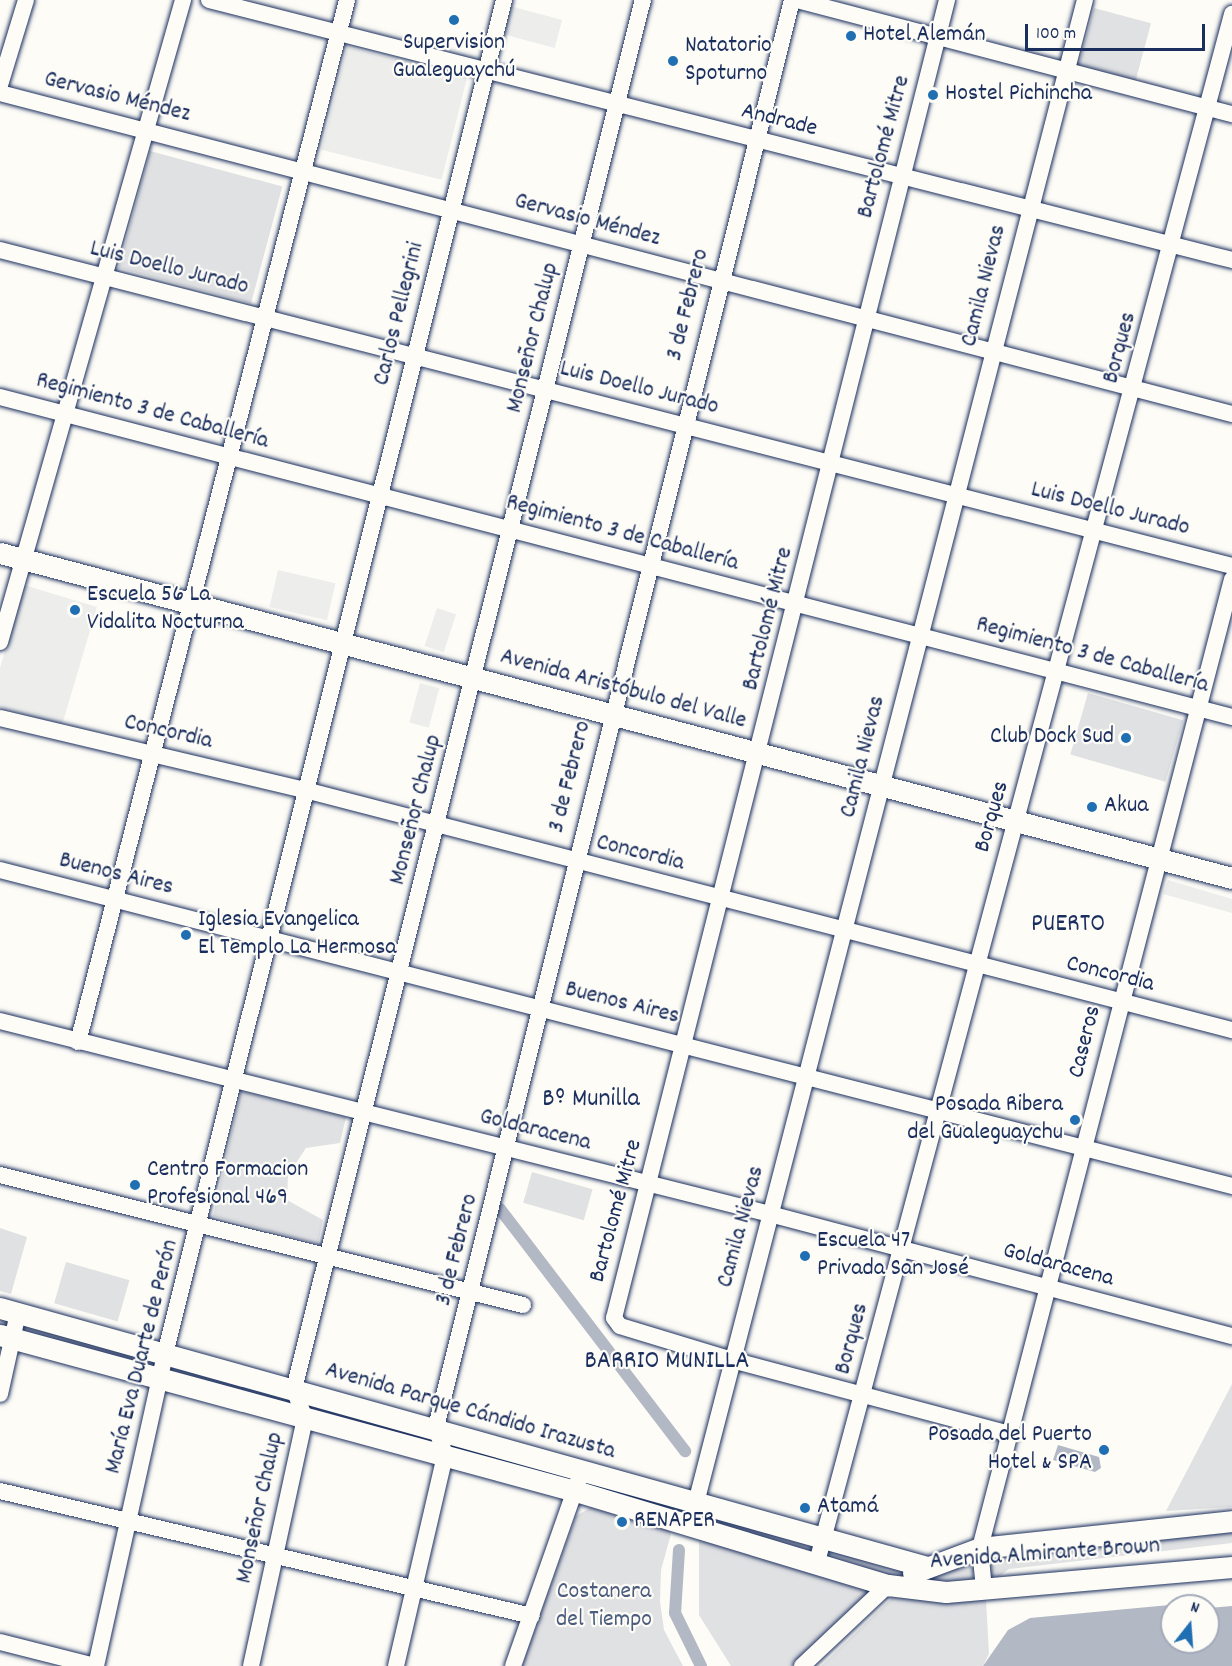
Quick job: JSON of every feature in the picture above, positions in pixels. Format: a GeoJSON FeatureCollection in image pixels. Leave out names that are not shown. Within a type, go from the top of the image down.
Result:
{"type":"FeatureCollection","features":[{"type":"Feature","properties":{"kind":"main road","name":"Avenida Aristóbulo del Valle"},"geometry":{"type":"LineString","coordinates":[[0,553],[343,640],[611,714],[883,783],[1232,879]]}},
{"type":"Feature","properties":{"kind":"main road","name":"Avenida Parque Cándido Irazusta"},"geometry":{"type":"LineString","coordinates":[[9,1310],[436,1427],[695,1503],[927,1567]]}},
{"type":"Feature","properties":{"kind":"main road","name":"Avenida Parque Cándido Irazusta"},"geometry":{"type":"LineString","coordinates":[[6,1337],[158,1381],[579,1492],[888,1585]]}},
{"type":"Feature","properties":{"kind":"main road","name":"Avenida Almirante Brown"},"geometry":{"type":"LineString","coordinates":[[888,1585],[927,1567],[980,1548],[1232,1521]]}},
{"type":"Feature","properties":{"kind":"main road","name":"Avenida Almirante Brown"},"geometry":{"type":"LineString","coordinates":[[888,1585],[946,1592],[1232,1567]]}},
{"type":"Feature","properties":{"kind":"street"},"geometry":{"type":"LineString","coordinates":[[0,85],[26,0]]}},
{"type":"Feature","properties":{"kind":"street"},"geometry":{"type":"LineString","coordinates":[[0,642],[25,559],[62,414],[183,0]]}},
{"type":"Feature","properties":{"kind":"street","name":"Andrade"},"geometry":{"type":"LineString","coordinates":[[209,0],[1232,260]]}},
{"type":"Feature","properties":{"kind":"street"},"geometry":{"type":"LineString","coordinates":[[78,1042],[194,603],[229,457],[347,0]]}},
{"type":"Feature","properties":{"kind":"street","name":"Carlos Pellegrini"},"geometry":{"type":"LineString","coordinates":[[343,640],[504,0]]}},
{"type":"Feature","properties":{"kind":"street","name":"Monseñor Chalup"},"geometry":{"type":"LineString","coordinates":[[251,1666],[305,1419],[294,1389],[476,677],[643,0]]}},
{"type":"Feature","properties":{"kind":"street","name":"3 de Febrero"},"geometry":{"type":"LineString","coordinates":[[436,1427],[473,1292],[611,714],[792,0]]}},
{"type":"Feature","properties":{"kind":"street"},"geometry":{"type":"LineString","coordinates":[[797,0],[1232,114]]}},
{"type":"Feature","properties":{"kind":"street","name":"Bartolomé Mitre"},"geometry":{"type":"LineString","coordinates":[[732,1360],[621,1326],[614,1318],[761,753],[865,319],[947,0]]}},
{"type":"Feature","properties":{"kind":"street","name":"Camila Nievas"},"geometry":{"type":"LineString","coordinates":[[690,1526],[1029,209],[1085,0]]}},
{"type":"Feature","properties":{"kind":"street","name":"Borques"},"geometry":{"type":"LineString","coordinates":[[817,1562],[826,1540],[975,965],[1135,390],[1232,14]]}},
{"type":"Feature","properties":{"kind":"street","name":"Gervasio Méndez"},"geometry":{"type":"LineString","coordinates":[[0,93],[1232,414]]}},
{"type":"Feature","properties":{"kind":"street","name":"Luis Doello Jurado"},"geometry":{"type":"LineString","coordinates":[[0,250],[1232,566]]}},
{"type":"Feature","properties":{"kind":"street","name":"Regimiento 3 de Caballería"},"geometry":{"type":"LineString","coordinates":[[0,398],[1232,717]]}},
{"type":"Feature","properties":{"kind":"street","name":"Caseros"},"geometry":{"type":"LineString","coordinates":[[984,1589],[980,1548],[1157,859],[1232,579]]}},
{"type":"Feature","properties":{"kind":"street","name":"María Eva Duarte de Perón"},"geometry":{"type":"LineString","coordinates":[[96,1666],[158,1381],[201,1224],[268,938],[343,640]]}},
{"type":"Feature","properties":{"kind":"street","name":"Concordia"},"geometry":{"type":"LineString","coordinates":[[0,718],[305,790],[575,862],[1232,1030]]}},
{"type":"Feature","properties":{"kind":"street","name":"Buenos Aires"},"geometry":{"type":"LineString","coordinates":[[0,870],[1232,1186]]}},
{"type":"Feature","properties":{"kind":"street","name":"Goldaracena"},"geometry":{"type":"LineString","coordinates":[[0,1021],[770,1214],[1232,1336]]}},
{"type":"Feature","properties":{"kind":"street"},"geometry":{"type":"LineString","coordinates":[[0,1174],[523,1305]]}},
{"type":"Feature","properties":{"kind":"street"},"geometry":{"type":"LineString","coordinates":[[0,1394],[9,1310]]}},
{"type":"Feature","properties":{"kind":"street"},"geometry":{"type":"LineString","coordinates":[[732,1360],[1011,1434]]}},
{"type":"Feature","properties":{"kind":"street"},"geometry":{"type":"LineString","coordinates":[[396,1666],[444,1455],[436,1427]]}},
{"type":"Feature","properties":{"kind":"street"},"geometry":{"type":"LineString","coordinates":[[513,1666],[579,1492],[582,1470]]}},
{"type":"Feature","properties":{"kind":"street"},"geometry":{"type":"LineString","coordinates":[[0,1491],[274,1558],[532,1616]]}},
{"type":"Feature","properties":{"kind":"street"},"geometry":{"type":"LineString","coordinates":[[802,1666],[888,1585]]}},
{"type":"Feature","properties":{"kind":"street"},"geometry":{"type":"LineString","coordinates":[[0,1642],[96,1666]]}},
{"type":"Feature","properties":{"kind":"shaded area"},"geometry":{"type":"Polygon","coordinates":[[[510,6],[562,20],[555,48],[502,34],[510,6]]]}},
{"type":"Feature","properties":{"kind":"shaded area"},"geometry":{"type":"Polygon","coordinates":[[[347,47],[467,77],[442,180],[321,150],[347,47]]]}},
{"type":"Feature","properties":{"kind":"shaded area"},"geometry":{"type":"Polygon","coordinates":[[[278,570],[335,583],[327,620],[269,607],[278,570]]]}},
{"type":"Feature","properties":{"kind":"shaded area"},"geometry":{"type":"Polygon","coordinates":[[[24,585],[97,607],[62,725],[0,707],[0,668],[24,585]]]}},
{"type":"Feature","properties":{"kind":"shaded area"},"geometry":{"type":"Polygon","coordinates":[[[437,608],[456,614],[444,652],[425,646],[437,608]]]}},
{"type":"Feature","properties":{"kind":"shaded area"},"geometry":{"type":"Polygon","coordinates":[[[420,683],[439,688],[429,728],[409,723],[420,683]]]}},
{"type":"Feature","properties":{"kind":"shaded area"},"geometry":{"type":"Polygon","coordinates":[[[1168,880],[1232,899],[1232,913],[1163,894],[1168,880]]]}},
{"type":"Feature","properties":{"kind":"shaded area"},"geometry":{"type":"Polygon","coordinates":[[[1058,1445],[1099,1457],[1101,1468],[1095,1472],[1053,1460],[1058,1445]]]}},
{"type":"Feature","properties":{"kind":"shaded area"},"geometry":{"type":"Polygon","coordinates":[[[1160,1606],[1160,1654],[1220,1654],[1220,1607],[1232,1606],[1232,1666],[983,1666],[1008,1630],[1030,1618],[1160,1606]]]}},
{"type":"Feature","properties":{"kind":"green space"},"geometry":{"type":"Polygon","coordinates":[[[1094,8],[1151,23],[1136,80],[1079,65],[1094,8]]]}},
{"type":"Feature","properties":{"kind":"green space"},"geometry":{"type":"Polygon","coordinates":[[[150,151],[282,186],[251,303],[119,268],[150,151]]]}},
{"type":"Feature","properties":{"kind":"green space","name":"Club Dock Sud"},"geometry":{"type":"Polygon","coordinates":[[[1088,693],[1183,720],[1166,782],[1070,755],[1088,693]]]}},
{"type":"Feature","properties":{"kind":"green space"},"geometry":{"type":"Polygon","coordinates":[[[241,1091],[346,1117],[340,1143],[306,1148],[288,1175],[287,1200],[323,1220],[318,1244],[213,1216],[241,1091]]]}},
{"type":"Feature","properties":{"kind":"green space"},"geometry":{"type":"Polygon","coordinates":[[[532,1172],[593,1189],[584,1220],[523,1203],[532,1172]]]}},
{"type":"Feature","properties":{"kind":"green space"},"geometry":{"type":"Polygon","coordinates":[[[0,1228],[27,1237],[11,1294],[0,1291],[0,1228]]]}},
{"type":"Feature","properties":{"kind":"green space"},"geometry":{"type":"Polygon","coordinates":[[[66,1262],[129,1280],[118,1322],[54,1303],[66,1262]]]}},
{"type":"Feature","properties":{"kind":"green space"},"geometry":{"type":"Polygon","coordinates":[[[24,1320],[145,1357],[140,1373],[19,1336],[24,1320]]]}},
{"type":"Feature","properties":{"kind":"green space"},"geometry":{"type":"Polygon","coordinates":[[[1232,1384],[1232,1507],[1166,1511],[1232,1384]]]}},
{"type":"Feature","properties":{"kind":"green space","name":"Costanera del Tiempo"},"geometry":{"type":"Polygon","coordinates":[[[595,1505],[667,1528],[671,1534],[661,1570],[660,1601],[664,1630],[683,1666],[522,1666],[576,1516],[595,1505]]]}},
{"type":"Feature","properties":{"kind":"green space"},"geometry":{"type":"Polygon","coordinates":[[[708,1511],[817,1540],[813,1556],[704,1526],[708,1511]]]}},
{"type":"Feature","properties":{"kind":"green space"},"geometry":{"type":"Polygon","coordinates":[[[1232,1524],[1232,1543],[1009,1569],[997,1578],[986,1572],[988,1555],[1232,1524]]]}},
{"type":"Feature","properties":{"kind":"green space","name":"Costanera del Tiempo"},"geometry":{"type":"Polygon","coordinates":[[[699,1537],[875,1587],[795,1666],[731,1666],[699,1615],[699,1537]]]}},
{"type":"Feature","properties":{"kind":"green space"},"geometry":{"type":"Polygon","coordinates":[[[829,1544],[917,1568],[893,1582],[823,1561],[829,1544]]]}},
{"type":"Feature","properties":{"kind":"green space"},"geometry":{"type":"Polygon","coordinates":[[[975,1555],[972,1586],[911,1582],[975,1555]]]}},
{"type":"Feature","properties":{"kind":"green space"},"geometry":{"type":"Polygon","coordinates":[[[892,1598],[986,1600],[989,1654],[983,1666],[821,1666],[892,1598]]]}},
{"type":"Feature","properties":{"kind":"waterway"},"geometry":{"type":"LineString","coordinates":[[500,1209],[685,1451]]}},
{"type":"Feature","properties":{"kind":"waterway"},"geometry":{"type":"LineString","coordinates":[[679,1550],[675,1613],[701,1666]]}},
{"type":"Feature","properties":{"kind":"place","name":"Supervision Gualeguaychú"},"geometry":{"type":"Point","coordinates":[454,20]}},
{"type":"Feature","properties":{"kind":"place","name":"Hotel Alemán"},"geometry":{"type":"Point","coordinates":[851,36]}},
{"type":"Feature","properties":{"kind":"place","name":"Natatorio Spoturno"},"geometry":{"type":"Point","coordinates":[673,61]}},
{"type":"Feature","properties":{"kind":"place","name":"Hostel Pichincha"},"geometry":{"type":"Point","coordinates":[933,95]}},
{"type":"Feature","properties":{"kind":"place","name":"Escuela 56 La Vidalita Nocturna"},"geometry":{"type":"Point","coordinates":[75,610]}},
{"type":"Feature","properties":{"kind":"place","name":"Club Dock Sud"},"geometry":{"type":"Point","coordinates":[1126,738]}},
{"type":"Feature","properties":{"kind":"place","name":"Akua"},"geometry":{"type":"Point","coordinates":[1092,807]}},
{"type":"Feature","properties":{"kind":"place","name":"Iglesia Evangelica El Templo La Hermosa"},"geometry":{"type":"Point","coordinates":[186,935]}},
{"type":"Feature","properties":{"kind":"place","name":"Posada Ribera del Gualeguaychu"},"geometry":{"type":"Point","coordinates":[1075,1120]}},
{"type":"Feature","properties":{"kind":"place","name":"Centro Formacion Profesional 469"},"geometry":{"type":"Point","coordinates":[135,1185]}},
{"type":"Feature","properties":{"kind":"place","name":"Escuela 47 Privada San José"},"geometry":{"type":"Point","coordinates":[805,1256]}},
{"type":"Feature","properties":{"kind":"place","name":"Posada del Puerto Hotel & SPA"},"geometry":{"type":"Point","coordinates":[1104,1450]}},
{"type":"Feature","properties":{"kind":"place","name":"Atamá"},"geometry":{"type":"Point","coordinates":[805,1508]}},
{"type":"Feature","properties":{"kind":"place","name":"RENAPER"},"geometry":{"type":"Point","coordinates":[622,1522]}},
{"type":"Feature","properties":{"kind":"district","name":"PUERTO"},"geometry":{"type":"Point","coordinates":[1068,925]}},
{"type":"Feature","properties":{"kind":"district","name":"Bº Munilla"},"geometry":{"type":"Point","coordinates":[591,1100]}},
{"type":"Feature","properties":{"kind":"district","name":"BARRIO MUNILLA"},"geometry":{"type":"Point","coordinates":[667,1362]}}]}
